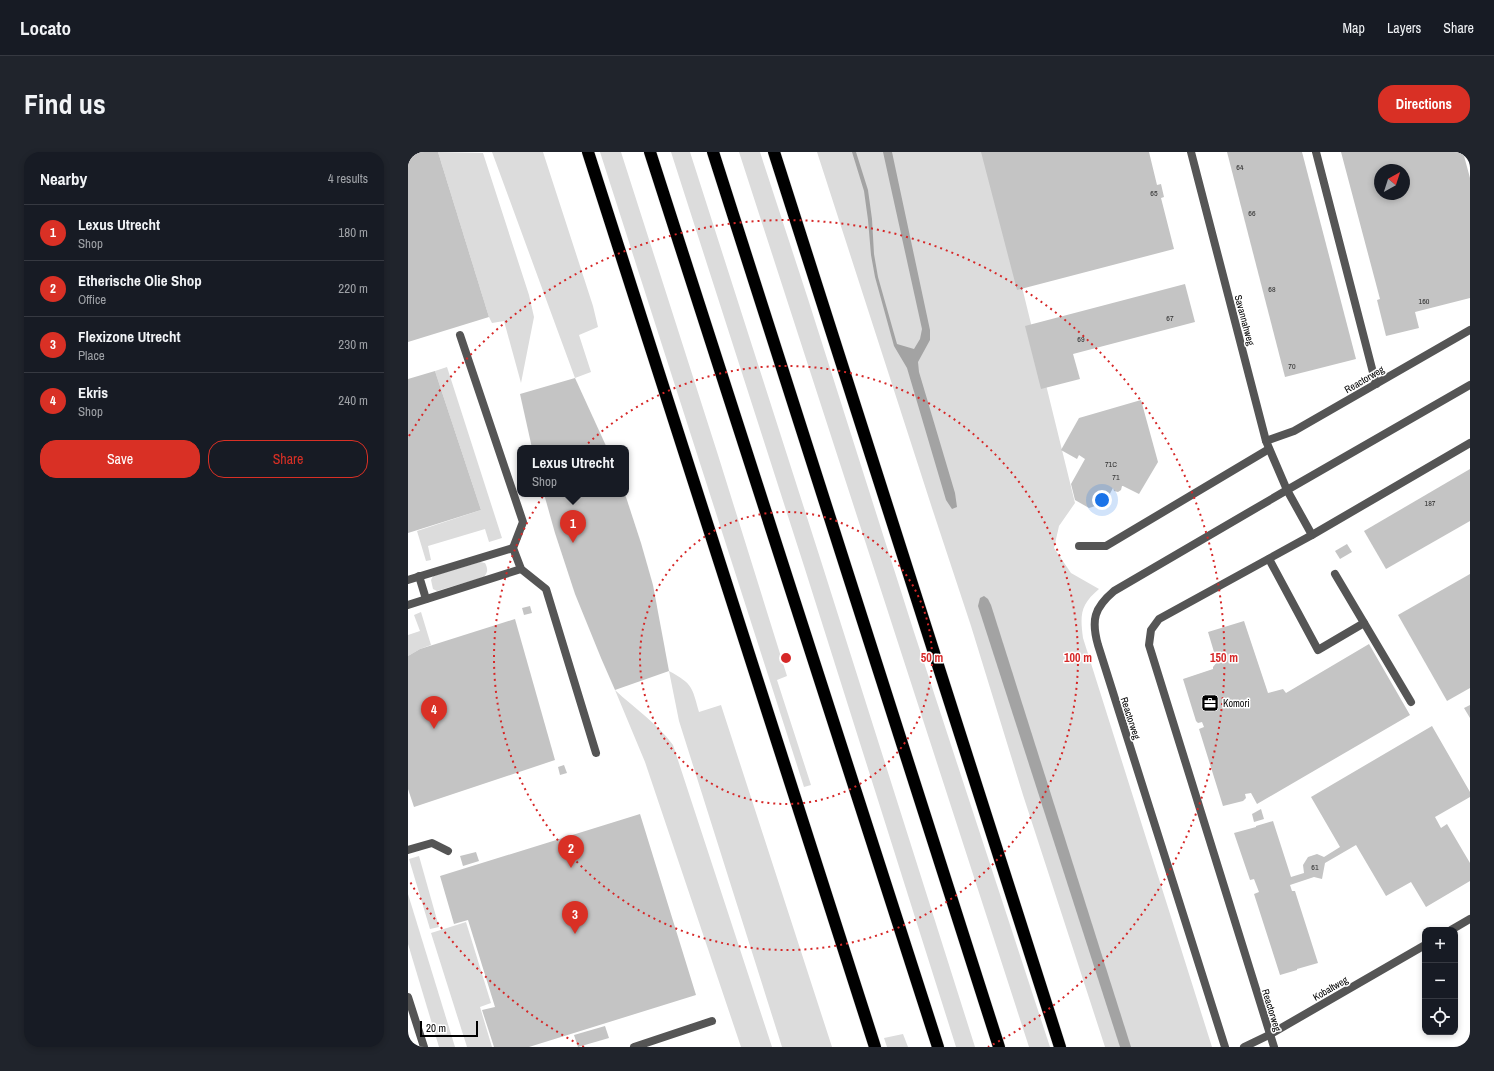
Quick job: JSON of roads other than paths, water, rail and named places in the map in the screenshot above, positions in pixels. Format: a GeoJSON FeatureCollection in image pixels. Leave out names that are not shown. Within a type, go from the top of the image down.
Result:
{"type":"FeatureCollection","features":[{"type":"Feature","properties":{"kind":"highway"},"geometry":{"type":"LineString","coordinates":[[588,152],[875,1047]]}},
{"type":"Feature","properties":{"kind":"highway"},"geometry":{"type":"LineString","coordinates":[[650,152],[938,1047]]}},
{"type":"Feature","properties":{"kind":"highway"},"geometry":{"type":"LineString","coordinates":[[713,152],[999,1047]]}},
{"type":"Feature","properties":{"kind":"highway"},"geometry":{"type":"LineString","coordinates":[[774,152],[1060,1047]]}},
{"type":"Feature","properties":{"kind":"street","name":"Savannahweg"},"geometry":{"type":"LineString","coordinates":[[1191,152],[1266,441],[1287,490]]}},
{"type":"Feature","properties":{"kind":"street"},"geometry":{"type":"LineString","coordinates":[[1316,152],[1376,384]]}},
{"type":"Feature","properties":{"kind":"street","name":"Reactorweg"},"geometry":{"type":"LineString","coordinates":[[1266,441],[1294,431],[1470,330]]}},
{"type":"Feature","properties":{"kind":"street"},"geometry":{"type":"LineString","coordinates":[[460,335],[522,522],[513,548],[521,569],[546,589],[596,753]]}},
{"type":"Feature","properties":{"kind":"street","name":"Reactorweg"},"geometry":{"type":"LineString","coordinates":[[1225,1047],[1098,645],[1094,631],[1094,620],[1097,609],[1114,591],[1470,385]]}},
{"type":"Feature","properties":{"kind":"street","name":"Reactorweg"},"geometry":{"type":"LineString","coordinates":[[1274,1047],[1149,645],[1151,630],[1159,619],[1312,535],[1470,443]]}},
{"type":"Feature","properties":{"kind":"street"},"geometry":{"type":"LineString","coordinates":[[1079,546],[1106,546],[1269,449]]}},
{"type":"Feature","properties":{"kind":"street"},"geometry":{"type":"LineString","coordinates":[[1287,490],[1312,535]]}},
{"type":"Feature","properties":{"kind":"street"},"geometry":{"type":"LineString","coordinates":[[408,580],[513,548]]}},
{"type":"Feature","properties":{"kind":"street"},"geometry":{"type":"LineString","coordinates":[[1269,558],[1318,650],[1364,623]]}},
{"type":"Feature","properties":{"kind":"street"},"geometry":{"type":"LineString","coordinates":[[408,605],[521,569]]}},
{"type":"Feature","properties":{"kind":"street"},"geometry":{"type":"LineString","coordinates":[[1336,574],[1412,702]]}},
{"type":"Feature","properties":{"kind":"street"},"geometry":{"type":"LineString","coordinates":[[419,576],[426,599]]}},
{"type":"Feature","properties":{"kind":"street"},"geometry":{"type":"LineString","coordinates":[[408,850],[432,843],[448,851]]}},
{"type":"Feature","properties":{"kind":"street"},"geometry":{"type":"LineString","coordinates":[[1456,927],[1470,919]]}},
{"type":"Feature","properties":{"kind":"street","name":"Kobaltweg"},"geometry":{"type":"LineString","coordinates":[[1244,1047],[1270,1034],[1422,947]]}},
{"type":"Feature","properties":{"kind":"street"},"geometry":{"type":"LineString","coordinates":[[409,1002],[424,1047]]}},
{"type":"Feature","properties":{"kind":"street"},"geometry":{"type":"LineString","coordinates":[[634,1047],[712,1021]]}},
{"type":"Feature","properties":{"kind":"place","name":"Lexus Utrecht"},"geometry":{"type":"Point","coordinates":[573,543]}},
{"type":"Feature","properties":{"kind":"place","name":"Komori"},"geometry":{"type":"Point","coordinates":[1210,703]}},
{"type":"Feature","properties":{"kind":"place","name":"Ekris"},"geometry":{"type":"Point","coordinates":[434,729]}},
{"type":"Feature","properties":{"kind":"place","name":"Etherische Olie Shop"},"geometry":{"type":"Point","coordinates":[571,868]}},
{"type":"Feature","properties":{"kind":"place","name":"Flexizone Utrecht"},"geometry":{"type":"Point","coordinates":[575,934]}}]}
